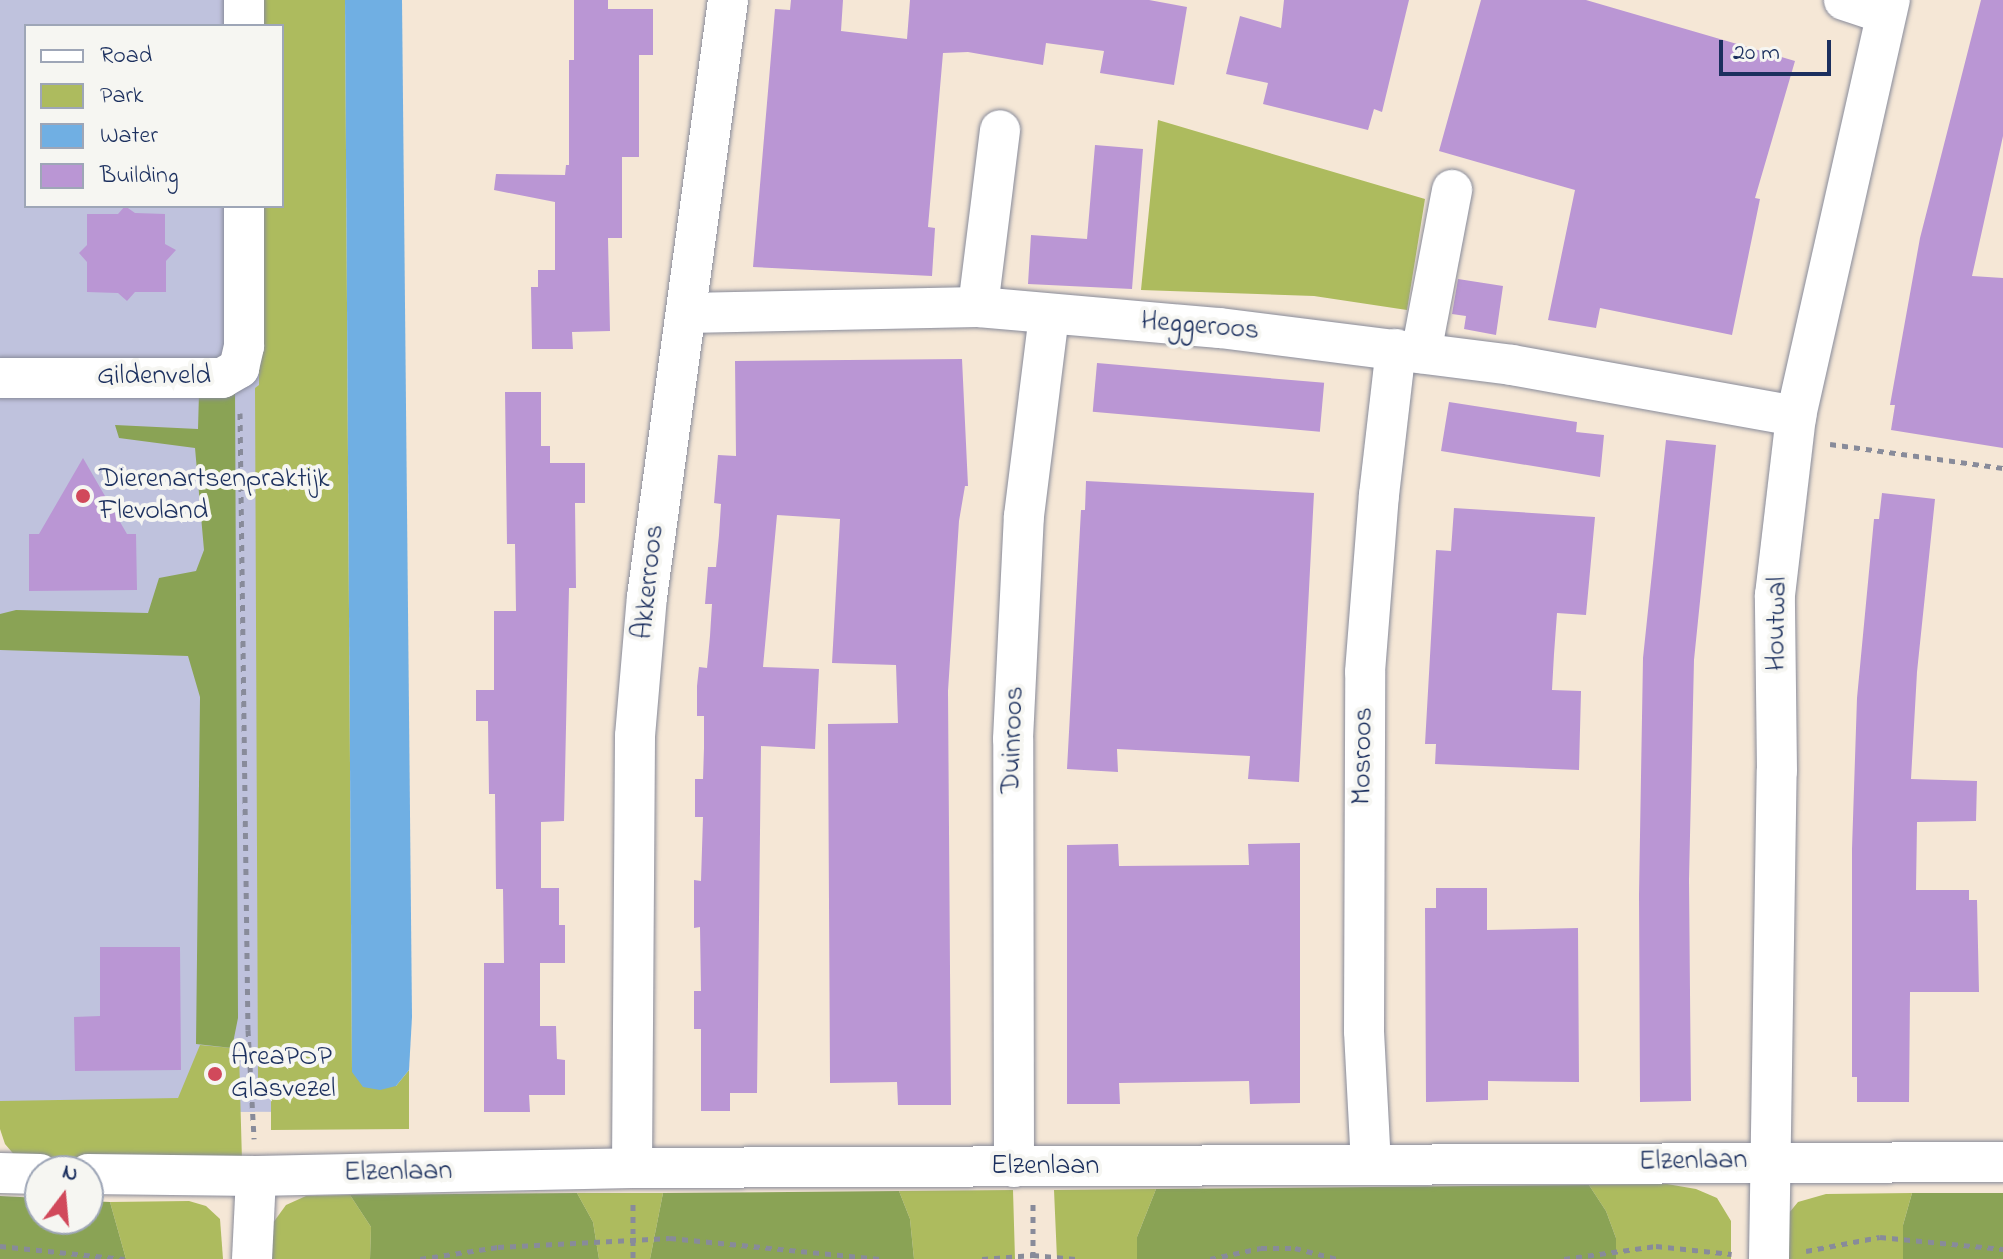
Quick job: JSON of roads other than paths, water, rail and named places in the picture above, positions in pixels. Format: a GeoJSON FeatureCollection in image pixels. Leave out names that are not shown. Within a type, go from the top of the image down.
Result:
{"type":"FeatureCollection","features":[{"type":"Feature","properties":{"kind":"street"},"geometry":{"type":"LineString","coordinates":[[244,0],[244,24]]}},
{"type":"Feature","properties":{"kind":"street","name":"Akkerroos"},"geometry":{"type":"LineString","coordinates":[[632,1168],[635,736],[647,597],[728,0]]}},
{"type":"Feature","properties":{"kind":"street"},"geometry":{"type":"LineString","coordinates":[[1844,0],[1888,7]]}},
{"type":"Feature","properties":{"kind":"street","name":"Houtwal"},"geometry":{"type":"LineString","coordinates":[[1769,1259],[1767,1162],[1776,787],[1775,595],[1794,427],[1888,7]]}},
{"type":"Feature","properties":{"kind":"street"},"geometry":{"type":"LineString","coordinates":[[978,307],[1000,130]]}},
{"type":"Feature","properties":{"kind":"street"},"geometry":{"type":"LineString","coordinates":[[1408,351],[1452,190]]}},
{"type":"Feature","properties":{"kind":"street","name":"Gildenveld"},"geometry":{"type":"LineString","coordinates":[[0,378],[222,378],[239,368],[244,346],[244,208]]}},
{"type":"Feature","properties":{"kind":"street","name":"Heggeroos"},"geometry":{"type":"LineString","coordinates":[[687,313],[978,307],[1220,328],[1512,365],[1794,427]]}},
{"type":"Feature","properties":{"kind":"street","name":"Duinroos"},"geometry":{"type":"LineString","coordinates":[[1023,1167],[1013,739],[1024,516],[1049,315]]}},
{"type":"Feature","properties":{"kind":"street","name":"Mosroos"},"geometry":{"type":"LineString","coordinates":[[1371,1165],[1364,1016],[1365,672],[1379,495],[1408,351]]}},
{"type":"Feature","properties":{"kind":"street","name":"Elzenlaan"},"geometry":{"type":"LineString","coordinates":[[104,1174],[256,1176],[632,1168],[2003,1162]]}},
{"type":"Feature","properties":{"kind":"street"},"geometry":{"type":"LineString","coordinates":[[0,1173],[24,1174]]}},
{"type":"Feature","properties":{"kind":"street"},"geometry":{"type":"LineString","coordinates":[[252,1259],[256,1176]]}},
{"type":"Feature","properties":{"kind":"water"},"geometry":{"type":"Polygon","coordinates":[[[345,0],[402,0],[412,1017],[409,1070],[396,1086],[380,1090],[363,1087],[352,1072],[345,0]]]}},
{"type":"Feature","properties":{"kind":"place","name":"Dierenartsenpraktijk Flevoland"},"geometry":{"type":"Point","coordinates":[83,496]}},
{"type":"Feature","properties":{"kind":"place","name":"AreaPOP Glasvezel"},"geometry":{"type":"Point","coordinates":[215,1074]}}]}
